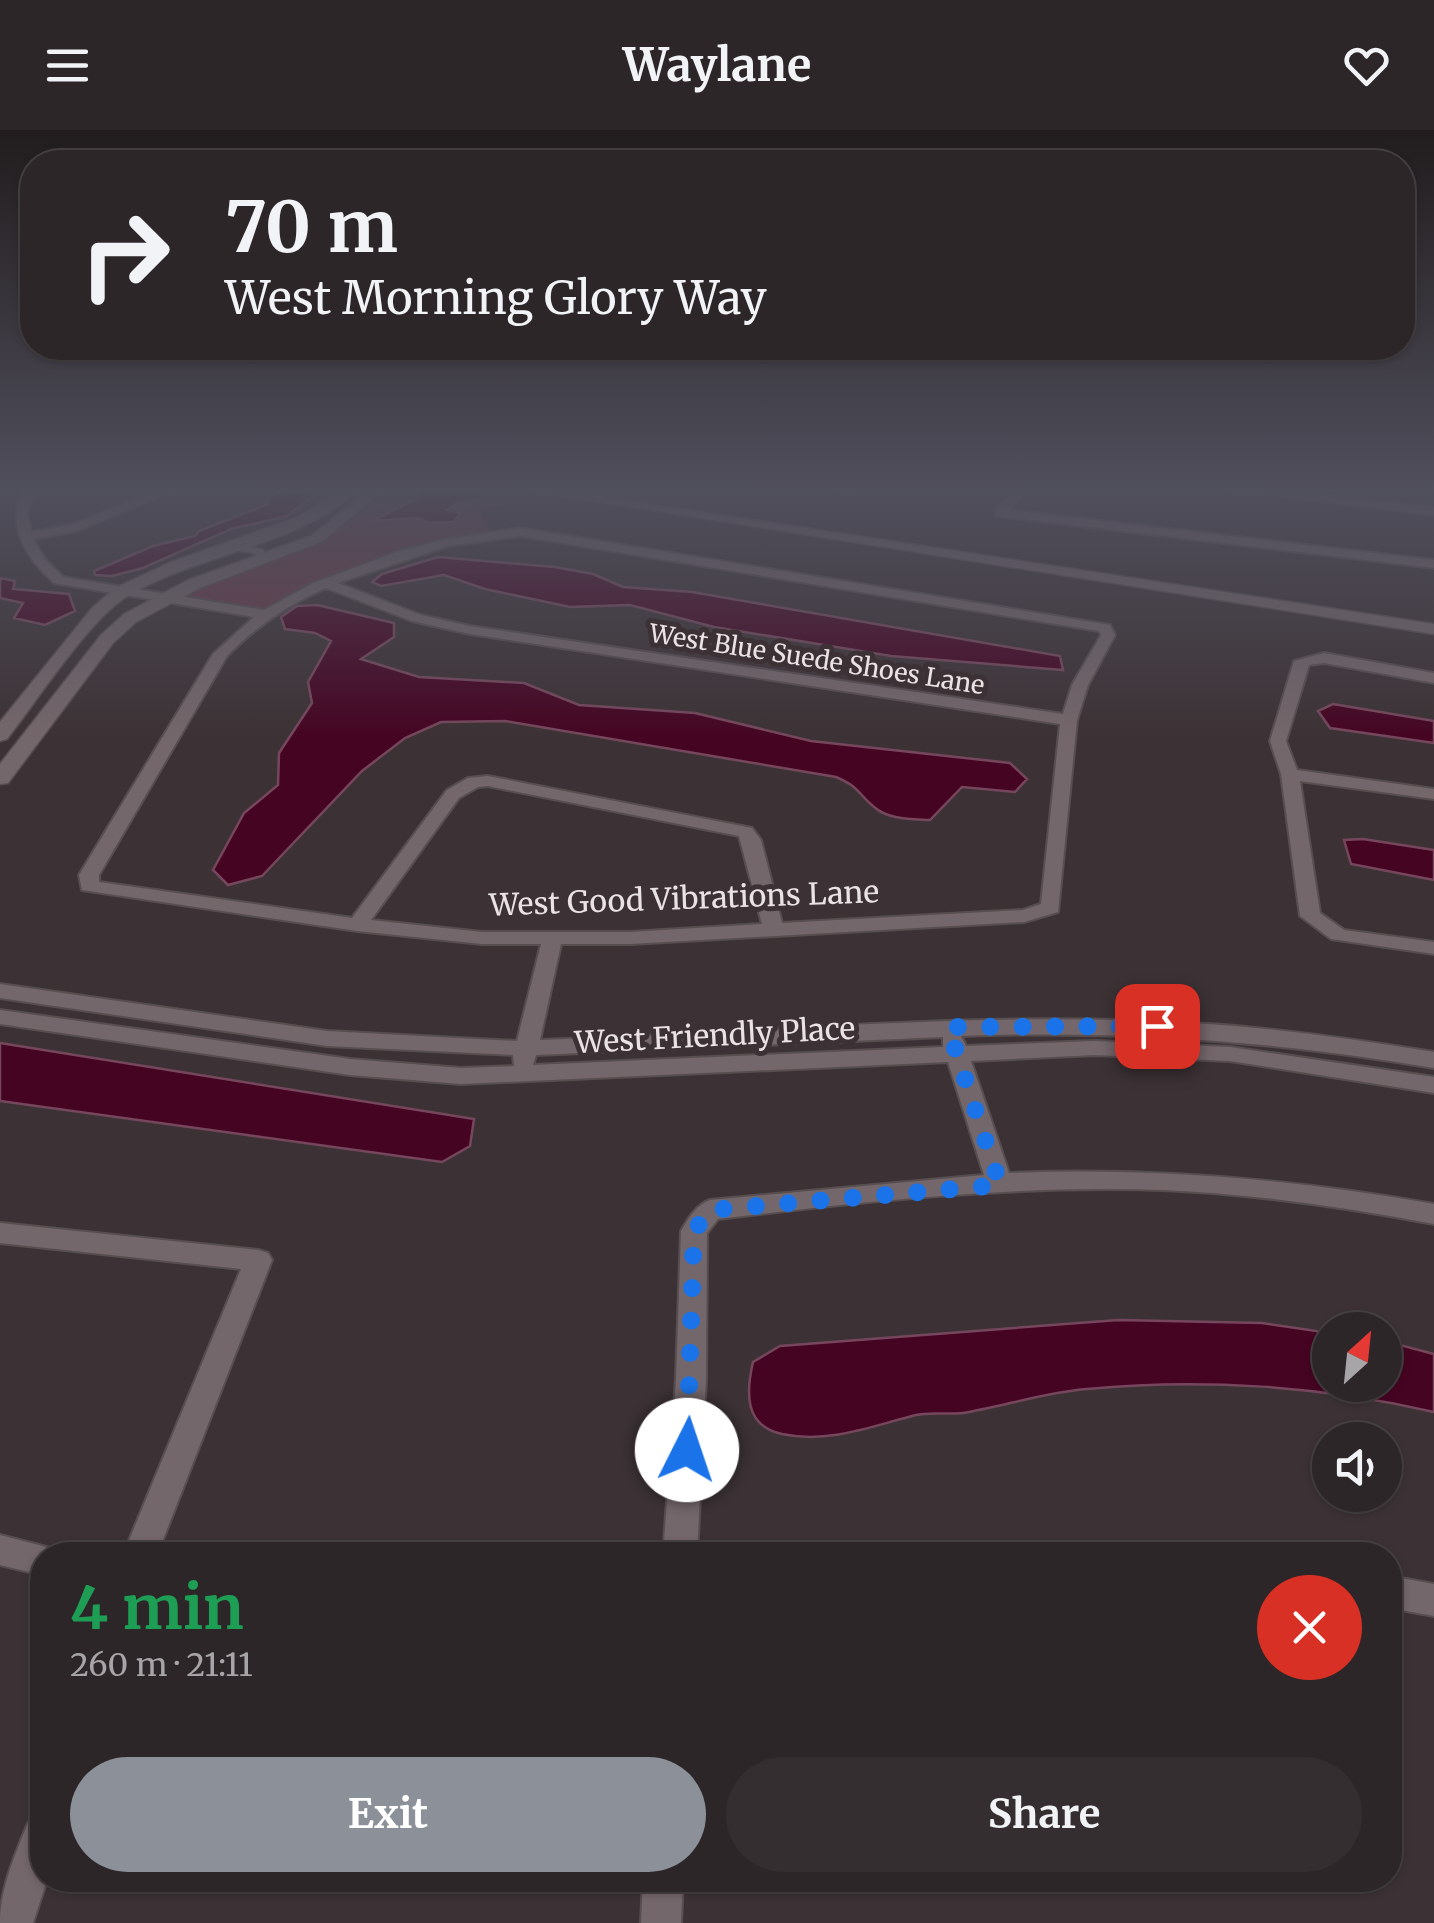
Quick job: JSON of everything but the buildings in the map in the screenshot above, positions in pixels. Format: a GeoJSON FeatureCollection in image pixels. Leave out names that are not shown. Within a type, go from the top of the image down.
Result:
{"type":"FeatureCollection","features":[{"type":"Feature","properties":{"kind":"street"},"geometry":{"type":"LineString","coordinates":[[54,573],[59,580],[264,614],[356,573]]}},
{"type":"Feature","properties":{"kind":"street"},"geometry":{"type":"LineString","coordinates":[[0,736],[98,612],[121,592],[165,573]]}},
{"type":"Feature","properties":{"kind":"street"},"geometry":{"type":"LineString","coordinates":[[162,598],[160,590],[177,573]]}},
{"type":"Feature","properties":{"kind":"street"},"geometry":{"type":"LineString","coordinates":[[0,778],[99,649],[130,618],[162,598],[226,573]]}},
{"type":"Feature","properties":{"kind":"street"},"geometry":{"type":"LineString","coordinates":[[779,573],[1105,628],[1108,635],[1080,686],[1069,720]]}},
{"type":"Feature","properties":{"kind":"street"},"geometry":{"type":"LineString","coordinates":[[1075,573],[1434,628]]}},
{"type":"Feature","properties":{"kind":"street"},"geometry":{"type":"LineString","coordinates":[[1131,573],[1434,619]]}},
{"type":"Feature","properties":{"kind":"street","name":"West Blue Suede Shoes Lane"},"geometry":{"type":"LineString","coordinates":[[326,583],[417,618],[470,630],[932,703],[1069,720]]}},
{"type":"Feature","properties":{"kind":"street"},"geometry":{"type":"LineString","coordinates":[[99,649],[107,620],[126,597],[121,592]]}},
{"type":"Feature","properties":{"kind":"street","name":"West Good Vibrations Lane"},"geometry":{"type":"LineString","coordinates":[[264,614],[222,654],[89,875],[89,886],[357,925],[552,940],[1046,912],[1053,903],[1069,720]]}},
{"type":"Feature","properties":{"kind":"street"},"geometry":{"type":"LineString","coordinates":[[1434,678],[1313,660],[1298,666],[1278,741],[1290,774],[1310,916],[1338,934],[1434,948]]}},
{"type":"Feature","properties":{"kind":"street"},"geometry":{"type":"LineString","coordinates":[[1290,774],[1434,794]]}},
{"type":"Feature","properties":{"kind":"street"},"geometry":{"type":"LineString","coordinates":[[357,925],[454,794],[474,782],[488,781],[745,832],[752,840],[773,928]]}},
{"type":"Feature","properties":{"kind":"street"},"geometry":{"type":"LineString","coordinates":[[523,1077],[524,1048],[552,940]]}},
{"type":"Feature","properties":{"kind":"street","name":"West Friendly Place"},"geometry":{"type":"LineString","coordinates":[[0,991],[364,1042],[524,1048],[948,1027],[1188,1026],[1296,1036],[1434,1060]]}},
{"type":"Feature","properties":{"kind":"street","name":"West Friendly Place"},"geometry":{"type":"LineString","coordinates":[[0,1016],[350,1067],[523,1077],[955,1052],[1095,1048],[1230,1054],[1434,1085]]}},
{"type":"Feature","properties":{"kind":"street"},"geometry":{"type":"LineString","coordinates":[[948,1027],[1000,1185]]}},
{"type":"Feature","properties":{"kind":"street"},"geometry":{"type":"LineString","coordinates":[[681,1542],[691,1380],[694,1231],[710,1210],[1000,1185],[1159,1181],[1319,1193],[1434,1214]]}},
{"type":"Feature","properties":{"kind":"street"},"geometry":{"type":"LineString","coordinates":[[0,1233],[258,1260],[145,1542]]}},
{"type":"Feature","properties":{"kind":"street"},"geometry":{"type":"LineString","coordinates":[[0,1550],[30,1557]]}},
{"type":"Feature","properties":{"kind":"street"},"geometry":{"type":"LineString","coordinates":[[1402,1594],[1434,1600]]}},
{"type":"Feature","properties":{"kind":"street"},"geometry":{"type":"LineString","coordinates":[[13,1923],[30,1873]]}},
{"type":"Feature","properties":{"kind":"street"},"geometry":{"type":"LineString","coordinates":[[661,1923],[662,1892]]}},
{"type":"Feature","properties":{"kind":"shaded area"},"geometry":{"type":"Polygon","coordinates":[[[94,573],[125,573],[112,576],[94,573]]]}},
{"type":"Feature","properties":{"kind":"shaded area"},"geometry":{"type":"Polygon","coordinates":[[[240,573],[348,573],[297,591],[262,610],[179,596],[240,573]]]}},
{"type":"Feature","properties":{"kind":"shaded area"},"geometry":{"type":"Polygon","coordinates":[[[586,573],[623,587],[692,592],[1060,656],[1063,670],[891,656],[714,627],[630,605],[570,607],[485,589],[444,575],[381,586],[372,582],[382,574],[586,573]]]}},
{"type":"Feature","properties":{"kind":"shaded area"},"geometry":{"type":"Polygon","coordinates":[[[0,578],[15,581],[13,589],[69,594],[75,611],[45,625],[14,618],[23,603],[0,598],[0,578]]]}},
{"type":"Feature","properties":{"kind":"shaded area"},"geometry":{"type":"Polygon","coordinates":[[[317,605],[394,623],[394,637],[361,659],[419,677],[524,683],[579,705],[695,713],[811,741],[1010,763],[1027,779],[1015,792],[962,787],[930,820],[908,819],[880,811],[854,787],[836,777],[505,721],[441,722],[405,738],[362,771],[262,876],[228,885],[213,870],[244,813],[278,785],[279,753],[312,703],[308,682],[331,641],[315,633],[285,629],[281,617],[297,606],[317,605]]]}},
{"type":"Feature","properties":{"kind":"shaded area"},"geometry":{"type":"Polygon","coordinates":[[[1333,704],[1434,721],[1434,743],[1330,728],[1318,711],[1333,704]]]}},
{"type":"Feature","properties":{"kind":"shaded area"},"geometry":{"type":"Polygon","coordinates":[[[1363,839],[1434,850],[1434,880],[1351,864],[1344,840],[1363,839]]]}},
{"type":"Feature","properties":{"kind":"shaded area"},"geometry":{"type":"Polygon","coordinates":[[[0,1043],[474,1119],[470,1146],[442,1162],[0,1101],[0,1043]]]}},
{"type":"Feature","properties":{"kind":"shaded area"},"geometry":{"type":"Polygon","coordinates":[[[1118,1320],[1262,1323],[1312,1330],[1312,1391],[1174,1384],[1087,1389],[962,1413],[922,1414],[850,1432],[799,1437],[760,1424],[751,1406],[753,1362],[780,1346],[1118,1320]]]}},
{"type":"Feature","properties":{"kind":"shaded area"},"geometry":{"type":"Polygon","coordinates":[[[1402,1346],[1434,1354],[1434,1412],[1386,1402],[1402,1402],[1402,1346]]]}},
{"type":"Feature","properties":{"kind":"route"},"geometry":{"type":"LineString","coordinates":[[687,1450],[694,1231],[710,1210],[1000,1185],[948,1027],[1095,1023],[1157,1026]]}}]}
